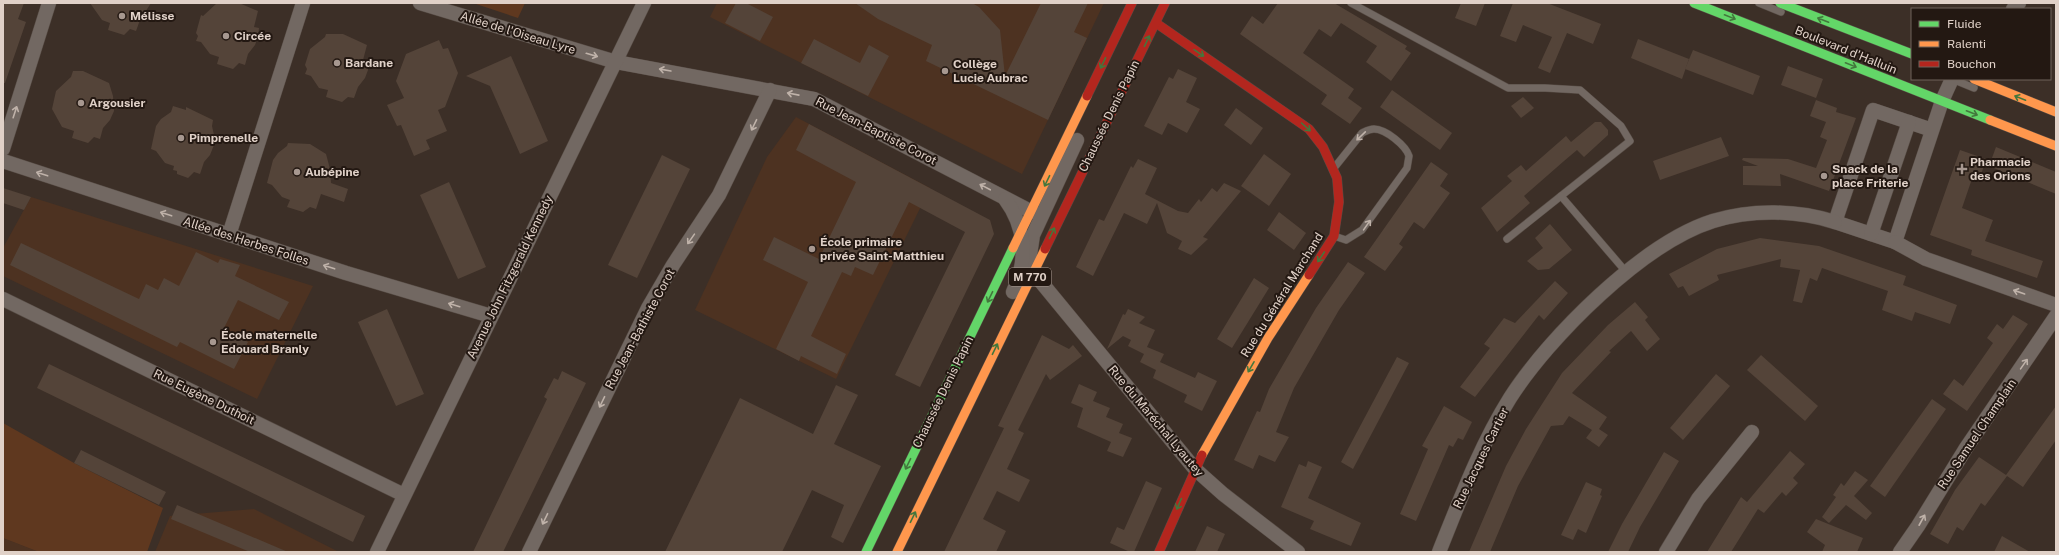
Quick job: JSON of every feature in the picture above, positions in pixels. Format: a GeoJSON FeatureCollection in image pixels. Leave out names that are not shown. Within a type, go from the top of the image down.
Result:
{"type":"FeatureCollection","features":[{"type":"Feature","properties":{"kind":"main road","name":"Chaussée Denis Papin"},"geometry":{"type":"LineString","coordinates":[[866,552],[1022,233],[1132,3]]}},
{"type":"Feature","properties":{"kind":"main road","name":"Chaussée Denis Papin"},"geometry":{"type":"LineString","coordinates":[[897,552],[1032,271],[1165,3]]}},
{"type":"Feature","properties":{"kind":"main road","name":"Boulevard d'Halluin"},"geometry":{"type":"LineString","coordinates":[[1694,3],[1943,97],[2056,146]]}},
{"type":"Feature","properties":{"kind":"main road","name":"Boulevard d'Halluin"},"geometry":{"type":"LineString","coordinates":[[1780,3],[1911,54]]}},
{"type":"Feature","properties":{"kind":"main road","name":"Rue du Général Marchand"},"geometry":{"type":"LineString","coordinates":[[1156,23],[1300,121],[1317,137],[1334,168],[1337,178],[1339,202],[1334,236],[1258,356],[1195,469],[1159,552]]}},
{"type":"Feature","properties":{"kind":"main road"},"geometry":{"type":"LineString","coordinates":[[1976,80],[2056,112]]}},
{"type":"Feature","properties":{"kind":"street"},"geometry":{"type":"LineString","coordinates":[[3,149],[50,3]]}},
{"type":"Feature","properties":{"kind":"street"},"geometry":{"type":"LineString","coordinates":[[229,235],[302,3]]}},
{"type":"Feature","properties":{"kind":"street","name":"Allée de l'Oiseau Lyre"},"geometry":{"type":"LineString","coordinates":[[420,3],[616,62]]}},
{"type":"Feature","properties":{"kind":"street","name":"Avenue John Fitzgerald Kennedy"},"geometry":{"type":"LineString","coordinates":[[377,552],[644,3]]}},
{"type":"Feature","properties":{"kind":"street","name":"Rue Jean-Baptiste Corot"},"geometry":{"type":"LineString","coordinates":[[616,62],[803,96],[824,103],[1032,212]]}},
{"type":"Feature","properties":{"kind":"street"},"geometry":{"type":"LineString","coordinates":[[1895,242],[1943,97],[1952,80]]}},
{"type":"Feature","properties":{"kind":"street","name":"Rue Jean-Bathiste Corot"},"geometry":{"type":"LineString","coordinates":[[529,552],[648,308],[673,265],[716,200],[770,90]]}},
{"type":"Feature","properties":{"kind":"street","name":"Chaussée Denis Papin"},"geometry":{"type":"LineString","coordinates":[[1032,271],[1030,255],[1033,235],[1072,152],[1088,96]]}},
{"type":"Feature","properties":{"kind":"street"},"geometry":{"type":"LineString","coordinates":[[1836,222],[1873,110],[1932,130]]}},
{"type":"Feature","properties":{"kind":"street"},"geometry":{"type":"LineString","coordinates":[[1871,234],[1909,122]]}},
{"type":"Feature","properties":{"kind":"street","name":"Allée des Herbes Folles"},"geometry":{"type":"LineString","coordinates":[[3,161],[346,273],[491,316]]}},
{"type":"Feature","properties":{"kind":"street","name":"Chaussée Denis Papin"},"geometry":{"type":"LineString","coordinates":[[970,401],[983,353],[1021,272],[1023,263],[1022,233],[1018,220],[1003,197]]}},
{"type":"Feature","properties":{"kind":"street","name":"Rue Jacques Cartier"},"geometry":{"type":"LineString","coordinates":[[1439,552],[1481,453],[1500,416],[1519,386],[1545,351],[1574,320],[1627,273],[1672,240],[1713,221],[1747,215],[1784,213],[1810,215],[1895,242],[1926,259],[2056,305]]}},
{"type":"Feature","properties":{"kind":"street","name":"Rue du Maréchal Lyautey"},"geometry":{"type":"LineString","coordinates":[[1032,271],[1195,469],[1218,491],[1298,552]]}},
{"type":"Feature","properties":{"kind":"street","name":"Rue Eugène Duthoit"},"geometry":{"type":"LineString","coordinates":[[3,299],[404,495]]}},
{"type":"Feature","properties":{"kind":"street","name":"Rue Samuel Champlain"},"geometry":{"type":"LineString","coordinates":[[1900,552],[1918,526],[1966,448],[2056,316]]}},
{"type":"Feature","properties":{"kind":"street"},"geometry":{"type":"LineString","coordinates":[[1666,552],[1698,499],[1752,432]]}},
{"type":"Feature","properties":{"kind":"lane"},"geometry":{"type":"LineString","coordinates":[[1351,3],[1508,88],[1580,90],[1621,126],[1630,141],[1507,239]]}},
{"type":"Feature","properties":{"kind":"lane"},"geometry":{"type":"LineString","coordinates":[[1716,3],[1943,97],[2056,138]]}},
{"type":"Feature","properties":{"kind":"lane"},"geometry":{"type":"LineString","coordinates":[[1759,3],[1790,16]]}},
{"type":"Feature","properties":{"kind":"lane"},"geometry":{"type":"LineString","coordinates":[[1955,80],[1983,91]]}},
{"type":"Feature","properties":{"kind":"lane"},"geometry":{"type":"LineString","coordinates":[[2012,103],[2056,120]]}},
{"type":"Feature","properties":{"kind":"lane"},"geometry":{"type":"LineString","coordinates":[[1334,168],[1362,133],[1368,129],[1376,128],[1384,132],[1404,147],[1410,156],[1407,168],[1362,230],[1346,240],[1334,236]]}},
{"type":"Feature","properties":{"kind":"lane"},"geometry":{"type":"LineString","coordinates":[[1561,196],[1627,273]]}},
{"type":"Feature","properties":{"kind":"shaded area"},"geometry":{"type":"Polygon","coordinates":[[[473,3],[525,3],[518,18],[473,3]]]}},
{"type":"Feature","properties":{"kind":"shaded area","name":"Collège Lucie Aubrac"},"geometry":{"type":"Polygon","coordinates":[[[717,3],[1104,3],[1022,174],[710,17],[717,3]]]}},
{"type":"Feature","properties":{"kind":"shaded area","name":"École primaire privée Saint-Matthieu"},"geometry":{"type":"Polygon","coordinates":[[[796,117],[930,188],[836,379],[695,310],[767,157],[796,117]]]}},
{"type":"Feature","properties":{"kind":"shaded area","name":"École maternelle Edouard Branly"},"geometry":{"type":"Polygon","coordinates":[[[31,197],[313,286],[257,399],[3,276],[3,248],[31,197]]]}},
{"type":"Feature","properties":{"kind":"shaded area"},"geometry":{"type":"Polygon","coordinates":[[[3,423],[74,463],[163,508],[147,552],[39,552],[3,538],[3,423]]]}},
{"type":"Feature","properties":{"kind":"shaded area"},"geometry":{"type":"Polygon","coordinates":[[[254,509],[339,552],[155,552],[170,516],[254,509]]]}},
{"type":"Feature","properties":{"kind":"shaded area"},"geometry":{"type":"Polygon","coordinates":[[[3,538],[39,552],[3,552],[3,538]]]}},
{"type":"Feature","properties":{"kind":"building"},"geometry":{"type":"Polygon","coordinates":[[[3,3],[24,3],[18,19],[26,22],[5,83],[3,83],[3,3]]]}},
{"type":"Feature","properties":{"kind":"building","name":"Mélisse"},"geometry":{"type":"Polygon","coordinates":[[[90,3],[151,3],[140,20],[136,31],[130,29],[124,35],[108,30],[110,23],[102,20],[90,3]]]}},
{"type":"Feature","properties":{"kind":"building","name":"Circée"},"geometry":{"type":"Polygon","coordinates":[[[217,3],[239,3],[258,11],[254,27],[259,28],[258,37],[255,45],[248,54],[245,65],[239,63],[233,69],[217,64],[219,57],[210,54],[201,42],[196,41],[198,36],[196,33],[201,15],[203,16],[217,3]]]}},
{"type":"Feature","properties":{"kind":"building"},"geometry":{"type":"Polygon","coordinates":[[[736,3],[746,3],[773,17],[760,41],[725,23],[736,3]]]}},
{"type":"Feature","properties":{"kind":"building"},"geometry":{"type":"Polygon","coordinates":[[[855,3],[972,3],[979,7],[1000,30],[1005,76],[1041,3],[1088,3],[1074,32],[1087,38],[1048,120],[926,61],[932,45],[878,19],[855,3]]]}},
{"type":"Feature","properties":{"kind":"building"},"geometry":{"type":"Polygon","coordinates":[[[1278,3],[1334,3],[1407,46],[1405,49],[1411,53],[1391,81],[1366,62],[1377,46],[1341,23],[1331,37],[1319,29],[1303,53],[1354,89],[1348,98],[1362,108],[1350,124],[1321,104],[1327,95],[1240,34],[1252,16],[1263,24],[1278,3]]]}},
{"type":"Feature","properties":{"kind":"building"},"geometry":{"type":"Polygon","coordinates":[[[1461,3],[1485,3],[1476,26],[1455,18],[1461,3]]]}},
{"type":"Feature","properties":{"kind":"building"},"geometry":{"type":"Polygon","coordinates":[[[1513,3],[1547,3],[1601,24],[1593,44],[1567,33],[1550,73],[1538,68],[1552,37],[1523,25],[1516,42],[1500,36],[1513,3]]]}},
{"type":"Feature","properties":{"kind":"building","name":"Bardane"},"geometry":{"type":"Polygon","coordinates":[[[326,34],[343,34],[367,45],[363,60],[368,61],[368,70],[365,78],[358,87],[354,98],[348,97],[342,102],[326,97],[328,90],[319,88],[311,76],[305,74],[307,69],[305,65],[310,49],[325,37],[326,34]]]}},
{"type":"Feature","properties":{"kind":"building"},"geometry":{"type":"Polygon","coordinates":[[[814,39],[860,63],[869,45],[889,56],[868,96],[801,63],[814,39]]]}},
{"type":"Feature","properties":{"kind":"building"},"geometry":{"type":"Polygon","coordinates":[[[1638,39],[1689,59],[1682,79],[1631,58],[1638,39]]]}},
{"type":"Feature","properties":{"kind":"building"},"geometry":{"type":"Polygon","coordinates":[[[439,40],[443,49],[448,48],[458,73],[445,107],[438,110],[447,131],[426,140],[430,149],[414,156],[401,125],[397,126],[387,105],[404,98],[396,81],[406,54],[439,40]]]}},
{"type":"Feature","properties":{"kind":"building"},"geometry":{"type":"Polygon","coordinates":[[[1693,50],[1760,76],[1753,95],[1685,69],[1693,50]]]}},
{"type":"Feature","properties":{"kind":"building"},"geometry":{"type":"Polygon","coordinates":[[[511,56],[548,141],[520,154],[490,86],[466,76],[511,56]]]}},
{"type":"Feature","properties":{"kind":"building"},"geometry":{"type":"Polygon","coordinates":[[[1788,66],[1823,79],[1816,98],[1781,85],[1788,66]]]}},
{"type":"Feature","properties":{"kind":"building"},"geometry":{"type":"Polygon","coordinates":[[[1178,69],[1197,78],[1186,102],[1200,109],[1187,133],[1168,123],[1162,135],[1144,126],[1169,77],[1173,79],[1178,69]]]}},
{"type":"Feature","properties":{"kind":"building","name":"Argousier"},"geometry":{"type":"Polygon","coordinates":[[[73,71],[83,71],[109,83],[113,96],[114,111],[110,120],[103,128],[100,139],[94,137],[88,143],[72,138],[74,131],[62,127],[52,109],[56,91],[71,77],[73,71]]]}},
{"type":"Feature","properties":{"kind":"building"},"geometry":{"type":"Polygon","coordinates":[[[1392,90],[1452,133],[1440,150],[1380,107],[1392,90]]]}},
{"type":"Feature","properties":{"kind":"building"},"geometry":{"type":"Polygon","coordinates":[[[1523,97],[1534,108],[1521,118],[1511,106],[1523,97]]]}},
{"type":"Feature","properties":{"kind":"building"},"geometry":{"type":"Polygon","coordinates":[[[1816,100],[1837,108],[1836,112],[1856,118],[1829,191],[1780,174],[1781,186],[1743,185],[1743,166],[1758,166],[1742,160],[1743,158],[1788,159],[1816,168],[1827,140],[1820,137],[1826,122],[1810,116],[1816,100]]]}},
{"type":"Feature","properties":{"kind":"building","name":"Pimprenelle"},"geometry":{"type":"Polygon","coordinates":[[[173,106],[186,110],[186,107],[213,120],[212,126],[214,145],[210,155],[204,162],[200,174],[194,172],[188,178],[177,174],[177,171],[173,170],[174,166],[165,163],[156,151],[151,149],[156,126],[161,119],[171,112],[173,106]]]}},
{"type":"Feature","properties":{"kind":"building"},"geometry":{"type":"Polygon","coordinates":[[[1236,108],[1263,128],[1251,145],[1224,125],[1236,108]]]}},
{"type":"Feature","properties":{"kind":"building"},"geometry":{"type":"Polygon","coordinates":[[[1595,122],[1601,122],[1608,130],[1608,135],[1584,157],[1577,150],[1564,161],[1524,196],[1530,203],[1497,232],[1481,208],[1512,181],[1507,176],[1521,165],[1526,171],[1566,136],[1571,142],[1595,122]]]}},
{"type":"Feature","properties":{"kind":"building"},"geometry":{"type":"Polygon","coordinates":[[[809,124],[990,220],[994,234],[920,387],[895,375],[965,232],[909,202],[873,275],[855,267],[851,276],[842,272],[811,336],[846,354],[837,374],[801,356],[799,361],[776,349],[808,282],[763,260],[774,237],[819,259],[856,182],[796,150],[809,124]]]}},
{"type":"Feature","properties":{"kind":"building"},"geometry":{"type":"Polygon","coordinates":[[[1721,137],[1729,156],[1660,180],[1653,161],[1721,137]]]}},
{"type":"Feature","properties":{"kind":"building","name":"Aubépine"},"geometry":{"type":"Polygon","coordinates":[[[288,143],[310,144],[326,154],[330,169],[331,183],[348,189],[344,202],[321,194],[316,209],[310,207],[303,212],[287,207],[290,200],[282,197],[272,185],[267,183],[273,160],[278,153],[287,146],[288,143]]]}},
{"type":"Feature","properties":{"kind":"building"},"geometry":{"type":"Polygon","coordinates":[[[1996,147],[2056,172],[2056,194],[1989,166],[1996,147]]]}},
{"type":"Feature","properties":{"kind":"building"},"geometry":{"type":"Polygon","coordinates":[[[1960,150],[1986,159],[1981,175],[1974,173],[1962,208],[1993,220],[1985,241],[2043,261],[2037,278],[1971,255],[1972,250],[1930,235],[1960,150]]]}},
{"type":"Feature","properties":{"kind":"building"},"geometry":{"type":"Polygon","coordinates":[[[1264,154],[1291,174],[1269,206],[1241,186],[1264,154]]]}},
{"type":"Feature","properties":{"kind":"building"},"geometry":{"type":"Polygon","coordinates":[[[662,155],[690,169],[637,278],[608,265],[662,155]]]}},
{"type":"Feature","properties":{"kind":"building"},"geometry":{"type":"Polygon","coordinates":[[[1138,159],[1157,168],[1145,194],[1178,211],[1188,213],[1199,199],[1201,202],[1212,188],[1217,192],[1224,183],[1241,191],[1203,237],[1208,239],[1191,255],[1178,249],[1182,241],[1167,233],[1157,203],[1147,224],[1124,213],[1093,276],[1076,267],[1099,219],[1104,221],[1131,166],[1133,168],[1138,159]]]}},
{"type":"Feature","properties":{"kind":"building"},"geometry":{"type":"Polygon","coordinates":[[[1431,162],[1448,174],[1440,186],[1450,193],[1424,229],[1414,222],[1399,244],[1403,247],[1385,271],[1364,257],[1431,162]]]}},
{"type":"Feature","properties":{"kind":"building"},"geometry":{"type":"Polygon","coordinates":[[[449,182],[486,267],[458,279],[420,195],[449,182]]]}},
{"type":"Feature","properties":{"kind":"building"},"geometry":{"type":"Polygon","coordinates":[[[3,188],[31,197],[24,210],[3,203],[3,188]]]}},
{"type":"Feature","properties":{"kind":"building"},"geometry":{"type":"Polygon","coordinates":[[[1279,212],[1306,233],[1294,250],[1267,230],[1279,212]]]}},
{"type":"Feature","properties":{"kind":"building"},"geometry":{"type":"Polygon","coordinates":[[[1550,224],[1572,250],[1549,269],[1538,270],[1527,261],[1543,248],[1535,238],[1550,224]]]}},
{"type":"Feature","properties":{"kind":"building"},"geometry":{"type":"Polygon","coordinates":[[[1760,238],[1819,246],[1906,276],[1903,285],[1957,305],[1950,324],[1915,312],[1912,321],[1882,310],[1888,291],[1822,268],[1817,281],[1810,278],[1802,303],[1793,301],[1800,270],[1780,267],[1781,259],[1717,275],[1719,280],[1689,296],[1683,286],[1678,288],[1669,274],[1717,249],[1760,238]]]}},
{"type":"Feature","properties":{"kind":"building"},"geometry":{"type":"Polygon","coordinates":[[[21,243],[139,299],[146,284],[158,290],[164,278],[179,286],[196,252],[218,263],[220,259],[240,265],[235,276],[289,302],[279,320],[238,300],[223,330],[248,342],[234,369],[180,342],[177,347],[10,265],[21,243]]]}},
{"type":"Feature","properties":{"kind":"building"},"geometry":{"type":"Polygon","coordinates":[[[1348,262],[1365,273],[1339,310],[1294,388],[1276,432],[1289,437],[1275,462],[1259,455],[1253,469],[1234,460],[1257,411],[1260,412],[1269,389],[1316,308],[1348,262]]]}},
{"type":"Feature","properties":{"kind":"building"},"geometry":{"type":"Polygon","coordinates":[[[1254,278],[1269,288],[1232,348],[1217,339],[1254,278]]]}},
{"type":"Feature","properties":{"kind":"building"},"geometry":{"type":"Polygon","coordinates":[[[1555,281],[1568,293],[1544,320],[1539,315],[1475,397],[1460,387],[1490,348],[1484,344],[1504,318],[1515,323],[1555,281]]]}},
{"type":"Feature","properties":{"kind":"building"},"geometry":{"type":"Polygon","coordinates":[[[1635,302],[1648,317],[1645,320],[1660,339],[1647,351],[1631,331],[1609,351],[1611,352],[1572,393],[1607,417],[1599,429],[1608,435],[1599,447],[1586,438],[1592,430],[1569,416],[1563,425],[1551,426],[1518,486],[1490,552],[1469,552],[1506,466],[1526,429],[1562,373],[1608,325],[1635,302]]]}},
{"type":"Feature","properties":{"kind":"building"},"geometry":{"type":"Polygon","coordinates":[[[387,309],[424,394],[396,406],[358,322],[387,309]]]}},
{"type":"Feature","properties":{"kind":"building"},"geometry":{"type":"Polygon","coordinates":[[[1128,309],[1145,317],[1139,323],[1155,330],[1147,347],[1164,354],[1160,362],[1195,378],[1198,372],[1217,381],[1202,411],[1184,402],[1187,395],[1153,378],[1156,370],[1140,362],[1144,354],[1128,346],[1131,340],[1123,336],[1107,349],[1123,314],[1125,315],[1128,309]]]}},
{"type":"Feature","properties":{"kind":"building"},"geometry":{"type":"Polygon","coordinates":[[[2013,315],[2028,324],[1967,411],[1943,394],[1954,379],[1963,386],[1993,343],[1987,338],[1997,324],[2003,329],[2013,315]]]}},
{"type":"Feature","properties":{"kind":"building"},"geometry":{"type":"Polygon","coordinates":[[[1042,335],[1069,349],[1073,345],[1082,356],[1050,380],[1046,374],[1018,430],[1024,433],[1007,469],[1030,480],[1019,502],[997,491],[983,519],[1006,531],[996,552],[944,552],[1004,428],[998,426],[1042,335]]]}},
{"type":"Feature","properties":{"kind":"building"},"geometry":{"type":"Polygon","coordinates":[[[1761,355],[1818,406],[1805,421],[1747,370],[1761,355]]]}},
{"type":"Feature","properties":{"kind":"building"},"geometry":{"type":"Polygon","coordinates":[[[1397,357],[1409,363],[1353,469],[1341,462],[1397,357]]]}},
{"type":"Feature","properties":{"kind":"building"},"geometry":{"type":"Polygon","coordinates":[[[49,364],[365,516],[353,542],[37,388],[49,364]]]}},
{"type":"Feature","properties":{"kind":"building"},"geometry":{"type":"Polygon","coordinates":[[[562,371],[586,383],[503,552],[473,552],[547,399],[544,397],[554,378],[558,380],[562,371]]]}},
{"type":"Feature","properties":{"kind":"building"},"geometry":{"type":"Polygon","coordinates":[[[1716,374],[1730,386],[1683,440],[1670,428],[1716,374]]]}},
{"type":"Feature","properties":{"kind":"building"},"geometry":{"type":"Polygon","coordinates":[[[1079,384],[1097,392],[1093,401],[1110,408],[1106,417],[1123,424],[1119,433],[1132,438],[1123,457],[1107,451],[1111,442],[1077,427],[1083,408],[1071,403],[1079,384]]]}},
{"type":"Feature","properties":{"kind":"building"},"geometry":{"type":"Polygon","coordinates":[[[836,385],[858,395],[834,444],[881,466],[843,543],[831,537],[844,505],[812,490],[782,552],[665,552],[740,398],[813,434],[836,385]]]}},
{"type":"Feature","properties":{"kind":"building"},"geometry":{"type":"Polygon","coordinates":[[[1932,399],[1946,409],[1885,497],[1870,486],[1932,399]]]}},
{"type":"Feature","properties":{"kind":"building"},"geometry":{"type":"Polygon","coordinates":[[[1444,406],[1472,422],[1463,440],[1458,438],[1453,447],[1449,445],[1416,521],[1400,514],[1428,449],[1422,446],[1444,406]]]}},
{"type":"Feature","properties":{"kind":"building"},"geometry":{"type":"Polygon","coordinates":[[[2056,406],[2056,440],[2023,487],[2007,476],[1985,506],[1981,503],[1963,531],[1957,527],[1948,544],[1930,534],[1955,490],[1979,457],[2006,475],[2056,406]]]}},
{"type":"Feature","properties":{"kind":"building"},"geometry":{"type":"Polygon","coordinates":[[[81,450],[166,492],[159,505],[74,463],[81,450]]]}},
{"type":"Feature","properties":{"kind":"building"},"geometry":{"type":"Polygon","coordinates":[[[1790,451],[1805,464],[1793,478],[1798,483],[1786,496],[1782,492],[1764,513],[1758,509],[1731,552],[1707,552],[1741,497],[1747,502],[1790,451]]]}},
{"type":"Feature","properties":{"kind":"building"},"geometry":{"type":"Polygon","coordinates":[[[1664,452],[1679,461],[1640,527],[1628,552],[1608,552],[1622,524],[1664,452]]]}},
{"type":"Feature","properties":{"kind":"building"},"geometry":{"type":"Polygon","coordinates":[[[1308,461],[1322,467],[1308,498],[1361,523],[1351,546],[1310,529],[1314,521],[1281,507],[1299,464],[1306,467],[1308,461]]]}},
{"type":"Feature","properties":{"kind":"building"},"geometry":{"type":"Polygon","coordinates":[[[1855,471],[1868,480],[1854,496],[1872,513],[1866,520],[1846,505],[1829,523],[1822,517],[1836,497],[1833,495],[1841,483],[1844,486],[1855,471]]]}},
{"type":"Feature","properties":{"kind":"building"},"geometry":{"type":"Polygon","coordinates":[[[1146,481],[1162,488],[1134,552],[1130,552],[1110,543],[1117,527],[1124,530],[1146,481]]]}},
{"type":"Feature","properties":{"kind":"building"},"geometry":{"type":"Polygon","coordinates":[[[1586,482],[1602,489],[1600,495],[1602,496],[1586,533],[1578,529],[1573,540],[1561,535],[1586,482]]]}},
{"type":"Feature","properties":{"kind":"building"},"geometry":{"type":"Polygon","coordinates":[[[177,505],[288,552],[250,552],[171,519],[177,505]]]}},
{"type":"Feature","properties":{"kind":"building"},"geometry":{"type":"Polygon","coordinates":[[[1816,519],[1863,538],[1857,552],[1822,552],[1825,545],[1807,532],[1816,519]]]}},
{"type":"Feature","properties":{"kind":"building"},"geometry":{"type":"Polygon","coordinates":[[[1207,526],[1225,534],[1217,552],[1195,552],[1207,526]]]}},
{"type":"Feature","properties":{"kind":"building"},"geometry":{"type":"Polygon","coordinates":[[[2002,536],[2030,552],[1994,552],[2002,536]]]}},
{"type":"Feature","properties":{"kind":"traffic: fast"},"geometry":{"type":"LineString","coordinates":[[1694,3],[1990,120]]}},
{"type":"Feature","properties":{"kind":"traffic: fast"},"geometry":{"type":"LineString","coordinates":[[1780,3],[1911,54]]}},
{"type":"Feature","properties":{"kind":"traffic: fast"},"geometry":{"type":"LineString","coordinates":[[866,552],[1013,248]]}},
{"type":"Feature","properties":{"kind":"traffic: slow"},"geometry":{"type":"LineString","coordinates":[[1976,80],[2056,112]]}},
{"type":"Feature","properties":{"kind":"traffic: slow"},"geometry":{"type":"LineString","coordinates":[[1013,248],[1087,96]]}},
{"type":"Feature","properties":{"kind":"traffic: slow"},"geometry":{"type":"LineString","coordinates":[[1990,120],[2056,146]]}},
{"type":"Feature","properties":{"kind":"traffic: slow"},"geometry":{"type":"LineString","coordinates":[[897,552],[1045,249]]}},
{"type":"Feature","properties":{"kind":"traffic: slow"},"geometry":{"type":"LineString","coordinates":[[1202,455],[1268,338],[1309,275]]}},
{"type":"Feature","properties":{"kind":"traffic: jam"},"geometry":{"type":"LineString","coordinates":[[1087,96],[1132,3]]}},
{"type":"Feature","properties":{"kind":"traffic: jam"},"geometry":{"type":"LineString","coordinates":[[1045,249],[1165,3]]}},
{"type":"Feature","properties":{"kind":"traffic: jam"},"geometry":{"type":"LineString","coordinates":[[1156,23],[1309,129],[1323,147],[1337,178],[1339,202],[1334,236],[1309,275]]}},
{"type":"Feature","properties":{"kind":"traffic: jam"},"geometry":{"type":"LineString","coordinates":[[1159,552],[1202,455]]}},
{"type":"Feature","properties":{"kind":"place","name":"Mélisse"},"geometry":{"type":"Point","coordinates":[122,16]}},
{"type":"Feature","properties":{"kind":"place","name":"Circée"},"geometry":{"type":"Point","coordinates":[226,36]}},
{"type":"Feature","properties":{"kind":"place","name":"Bardane"},"geometry":{"type":"Point","coordinates":[337,63]}},
{"type":"Feature","properties":{"kind":"place","name":"Collège Lucie Aubrac"},"geometry":{"type":"Point","coordinates":[945,71]}},
{"type":"Feature","properties":{"kind":"place","name":"Argousier"},"geometry":{"type":"Point","coordinates":[81,103]}},
{"type":"Feature","properties":{"kind":"place","name":"Pimprenelle"},"geometry":{"type":"Point","coordinates":[181,138]}},
{"type":"Feature","properties":{"kind":"place","name":"Pharmacie des Orions"},"geometry":{"type":"Point","coordinates":[1962,169]}},
{"type":"Feature","properties":{"kind":"place","name":"Aubépine"},"geometry":{"type":"Point","coordinates":[297,172]}},
{"type":"Feature","properties":{"kind":"place","name":"Snack de la place Friterie"},"geometry":{"type":"Point","coordinates":[1824,176]}},
{"type":"Feature","properties":{"kind":"place","name":"École primaire privée Saint-Matthieu"},"geometry":{"type":"Point","coordinates":[812,249]}},
{"type":"Feature","properties":{"kind":"place","name":"École maternelle Edouard Branly"},"geometry":{"type":"Point","coordinates":[213,342]}}]}
